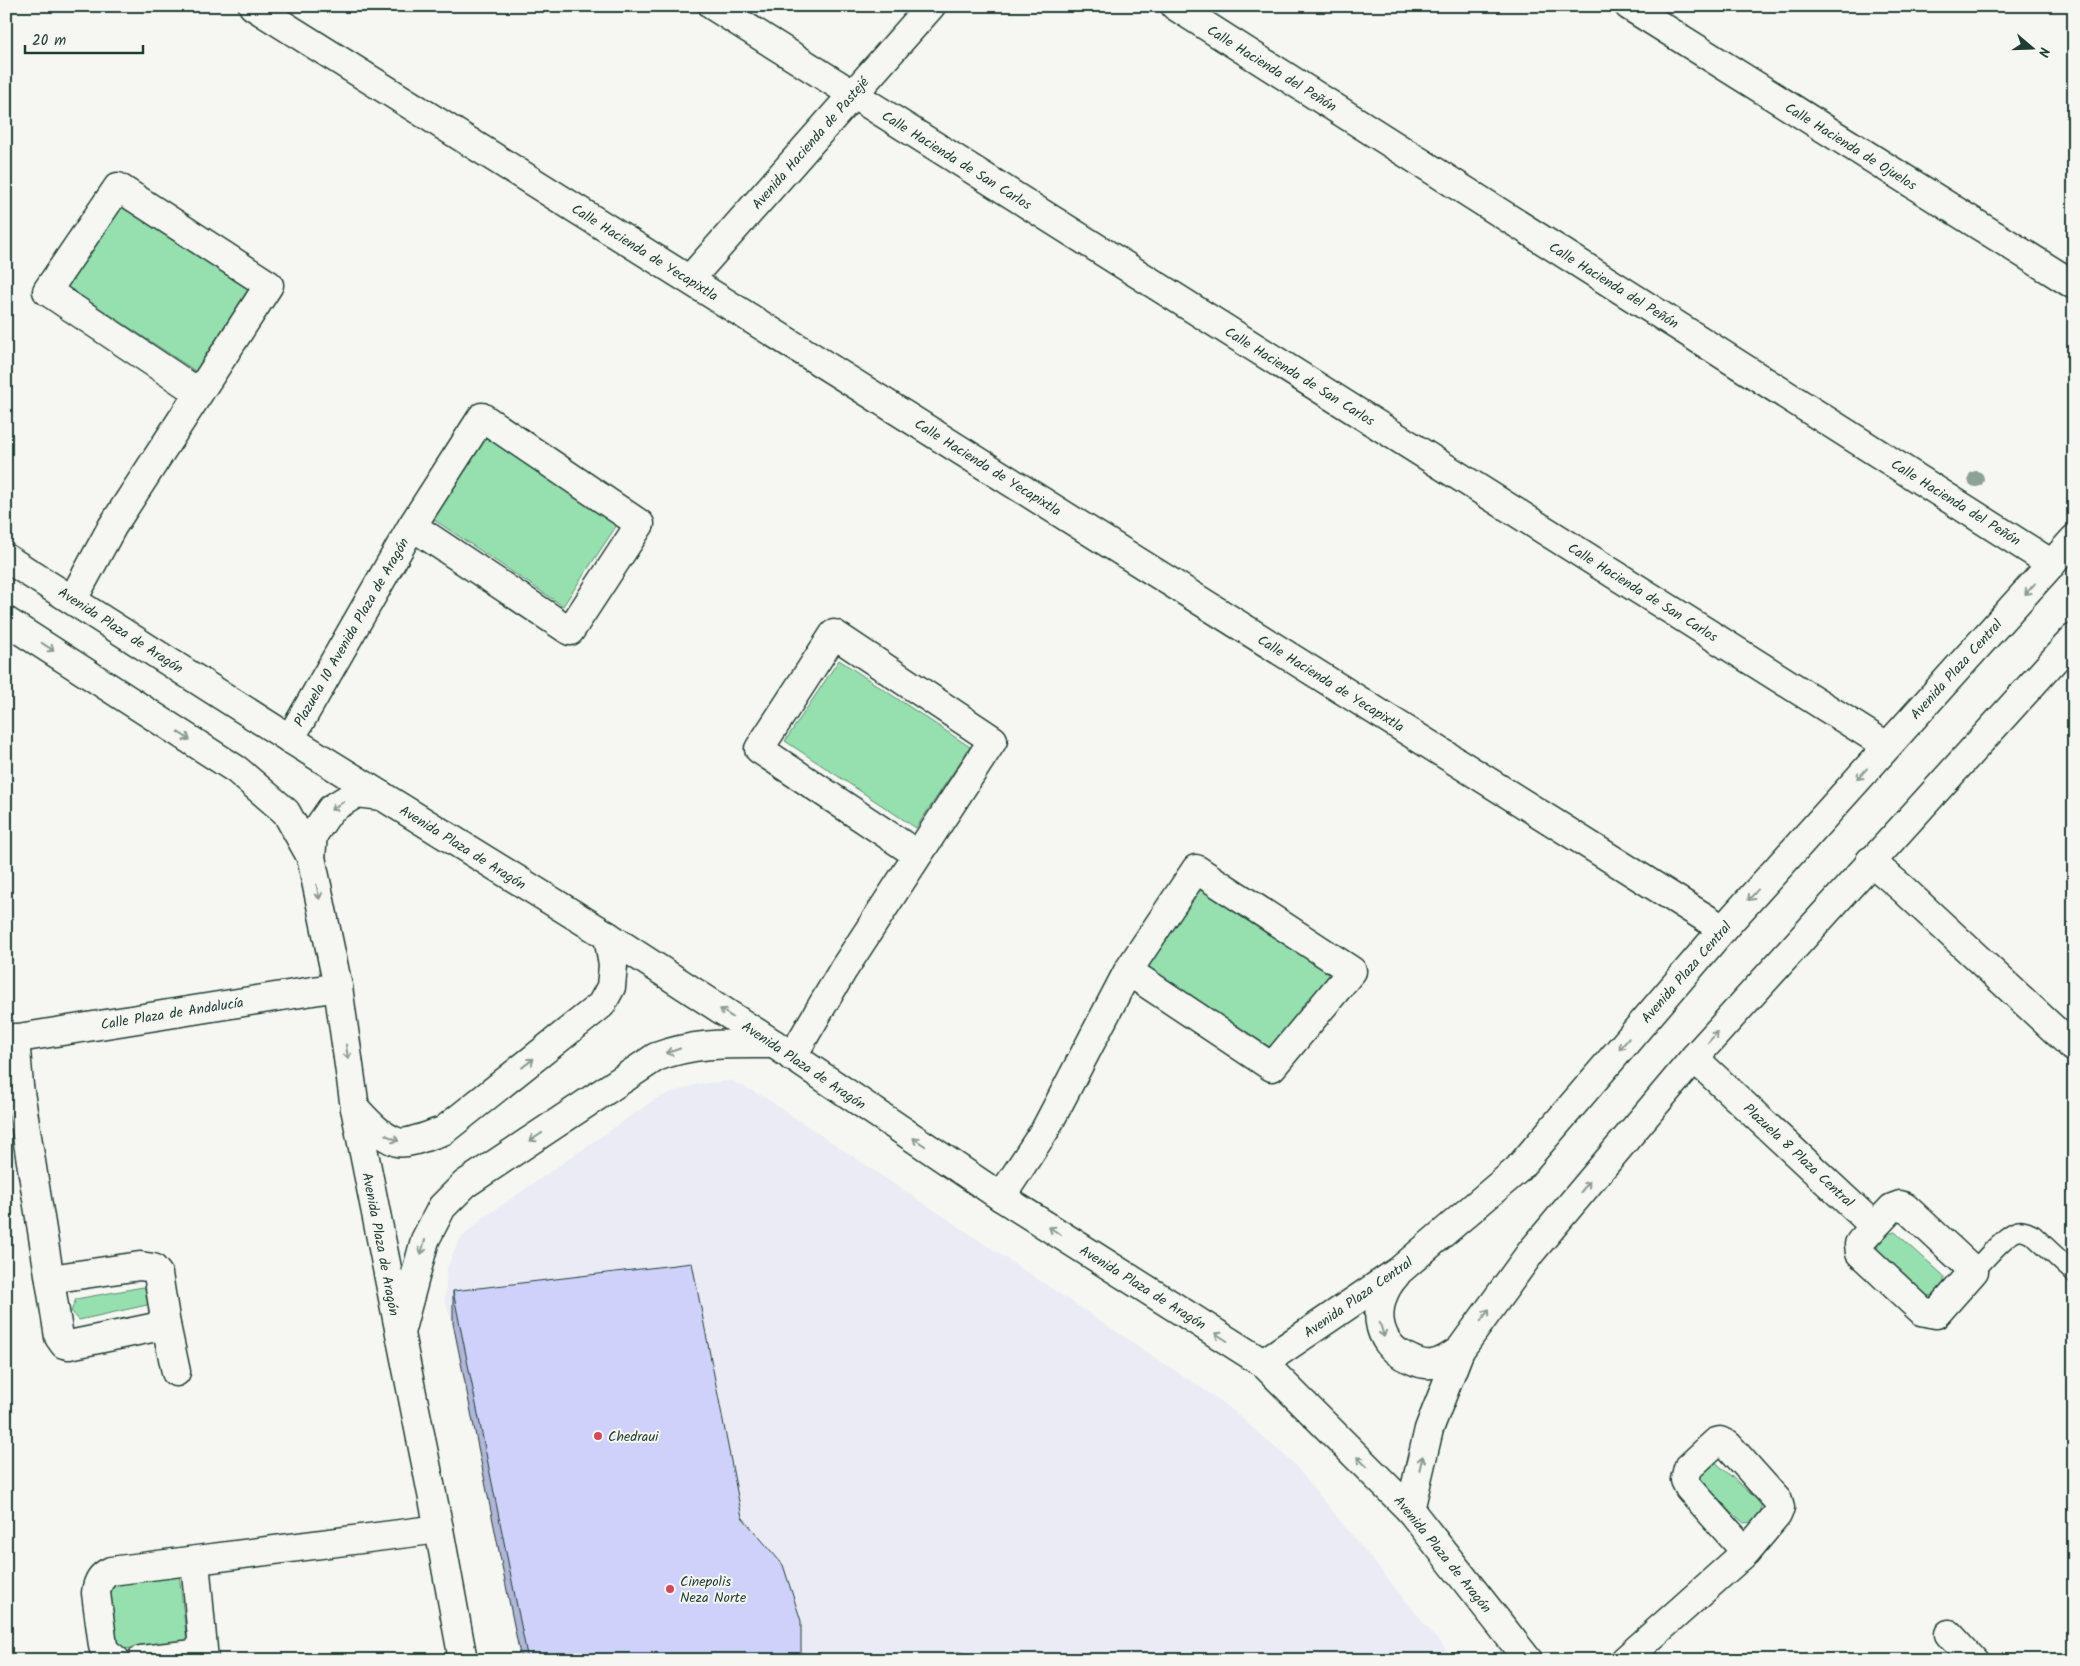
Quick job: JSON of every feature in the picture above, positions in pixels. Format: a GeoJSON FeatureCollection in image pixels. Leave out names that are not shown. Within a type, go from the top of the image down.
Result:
{"type":"FeatureCollection","features":[{"type":"Feature","properties":{"kind":"street","name":"Calle Hacienda de Yecapixtla"},"geometry":{"type":"LineString","coordinates":[[253,6],[1722,929]]}},
{"type":"Feature","properties":{"kind":"street","name":"Calle Hacienda de San Carlos"},"geometry":{"type":"LineString","coordinates":[[713,6],[1887,746]]}},
{"type":"Feature","properties":{"kind":"street","name":"Avenida Hacienda de Pastejé"},"geometry":{"type":"LineString","coordinates":[[690,279],[931,6]]}},
{"type":"Feature","properties":{"kind":"street","name":"Calle Hacienda del Peñón"},"geometry":{"type":"LineString","coordinates":[[1175,6],[2052,564]]}},
{"type":"Feature","properties":{"kind":"street","name":"Calle Hacienda de Ojuelos"},"geometry":{"type":"LineString","coordinates":[[1629,6],[2074,286]]}},
{"type":"Feature","properties":{"kind":"street"},"geometry":{"type":"LineString","coordinates":[[73,599],[112,527],[199,393],[269,285],[118,187],[47,292],[199,393]]}},
{"type":"Feature","properties":{"kind":"street","name":"Plazuela 10 Avenida Plaza de Aragón"},"geometry":{"type":"LineString","coordinates":[[290,738],[412,526],[482,416],[640,524],[570,631],[412,526]]}},
{"type":"Feature","properties":{"kind":"street","name":"Avenida Plaza Central"},"geometry":{"type":"LineString","coordinates":[[1263,1363],[1400,1270],[1517,1170],[1722,929],[2074,539]]}},
{"type":"Feature","properties":{"kind":"street","name":"Avenida Plaza de Aragón"},"geometry":{"type":"LineString","coordinates":[[6,558],[382,796],[608,936],[783,1050],[1001,1197],[1263,1363],[1410,1510],[1528,1660]]}},
{"type":"Feature","properties":{"kind":"street","name":"Avenida Plaza de Aragón"},"geometry":{"type":"LineString","coordinates":[[6,621],[237,770],[286,812],[311,857],[338,987],[355,1108],[439,1529],[462,1660]]}},
{"type":"Feature","properties":{"kind":"street"},"geometry":{"type":"LineString","coordinates":[[399,1336],[425,1240],[442,1207],[465,1184],[656,1057],[680,1048],[709,1044],[783,1050],[843,970],[918,855],[993,740],[834,634],[759,749],[918,855]]}},
{"type":"Feature","properties":{"kind":"street"},"geometry":{"type":"LineString","coordinates":[[1410,1510],[1429,1429],[1460,1350],[1531,1252],[1694,1058],[1870,861],[2074,638]]}},
{"type":"Feature","properties":{"kind":"street"},"geometry":{"type":"LineString","coordinates":[[311,857],[313,835],[331,809],[357,793],[382,796]]}},
{"type":"Feature","properties":{"kind":"street"},"geometry":{"type":"LineString","coordinates":[[1870,861],[2070,1037]]}},
{"type":"Feature","properties":{"kind":"street"},"geometry":{"type":"LineString","coordinates":[[1001,1197],[1045,1130],[1128,971],[1196,869],[1352,971],[1272,1067],[1128,971]]}},
{"type":"Feature","properties":{"kind":"street"},"geometry":{"type":"LineString","coordinates":[[355,1108],[376,1130],[399,1142],[442,1131],[601,1005],[611,987],[613,965],[608,936]]}},
{"type":"Feature","properties":{"kind":"street","name":"Calle Plaza de Andalucía"},"geometry":{"type":"LineString","coordinates":[[10,1039],[338,987]]}},
{"type":"Feature","properties":{"kind":"street"},"geometry":{"type":"LineString","coordinates":[[10,1039],[59,1337],[64,1344],[69,1345],[166,1325]]}},
{"type":"Feature","properties":{"kind":"street","name":"Plazuela 8 Plaza Central"},"geometry":{"type":"LineString","coordinates":[[1694,1058],[1874,1226]]}},
{"type":"Feature","properties":{"kind":"street"},"geometry":{"type":"LineString","coordinates":[[1900,1205],[1905,1207],[1974,1272],[1940,1312],[1932,1315],[1926,1313],[1860,1253],[1859,1244],[1892,1208],[1900,1205]]}},
{"type":"Feature","properties":{"kind":"street"},"geometry":{"type":"LineString","coordinates":[[50,1279],[140,1266],[153,1268],[158,1274],[176,1372]]}},
{"type":"Feature","properties":{"kind":"street"},"geometry":{"type":"LineString","coordinates":[[1400,1270],[1387,1285],[1382,1299],[1380,1330],[1388,1344],[1399,1354],[1417,1362],[1432,1364],[1447,1359],[1460,1350]]}},
{"type":"Feature","properties":{"kind":"street"},"geometry":{"type":"LineString","coordinates":[[116,1660],[106,1652],[103,1646],[96,1593],[101,1578],[111,1571],[439,1529]]}},
{"type":"Feature","properties":{"kind":"street"},"geometry":{"type":"LineString","coordinates":[[1625,1660],[1746,1552]]}},
{"type":"Feature","properties":{"kind":"street"},"geometry":{"type":"LineString","coordinates":[[141,1660],[203,1656],[195,1561]]}},
{"type":"Feature","properties":{"kind":"street"},"geometry":{"type":"LineString","coordinates":[[1949,1634],[1972,1659]]}},
{"type":"Feature","properties":{"kind":"lane"},"geometry":{"type":"LineString","coordinates":[[1974,1272],[2008,1236],[2016,1231],[2024,1231],[2033,1235],[2074,1273]]}},
{"type":"Feature","properties":{"kind":"shaded area"},"geometry":{"type":"Polygon","coordinates":[[[732,1081],[762,1096],[1225,1404],[1292,1462],[1454,1660],[521,1660],[453,1323],[445,1302],[447,1268],[460,1239],[482,1219],[657,1098],[698,1084],[732,1081]]]}},
{"type":"Feature","properties":{"kind":"green space"},"geometry":{"type":"Polygon","coordinates":[[[120,204],[251,291],[197,372],[66,286],[120,204]]]}},
{"type":"Feature","properties":{"kind":"green space"},"geometry":{"type":"Polygon","coordinates":[[[486,437],[617,525],[563,606],[433,519],[486,437]]]}},
{"type":"Feature","properties":{"kind":"green space"},"geometry":{"type":"Polygon","coordinates":[[[839,660],[970,747],[916,828],[785,741],[839,660]]]}},
{"type":"Feature","properties":{"kind":"green space"},"geometry":{"type":"Polygon","coordinates":[[[1201,886],[1335,975],[1272,1050],[1147,967],[1201,886]]]}},
{"type":"Feature","properties":{"kind":"green space"},"geometry":{"type":"Polygon","coordinates":[[[1895,1232],[1944,1276],[1944,1287],[1936,1295],[1926,1296],[1877,1253],[1881,1238],[1886,1234],[1895,1232]]]}},
{"type":"Feature","properties":{"kind":"green space"},"geometry":{"type":"Polygon","coordinates":[[[143,1287],[150,1294],[147,1305],[79,1320],[71,1311],[76,1299],[143,1287]]]}},
{"type":"Feature","properties":{"kind":"green space"},"geometry":{"type":"Polygon","coordinates":[[[1712,1459],[1761,1503],[1761,1514],[1754,1522],[1744,1523],[1694,1480],[1712,1459]]]}},
{"type":"Feature","properties":{"kind":"green space"},"geometry":{"type":"Polygon","coordinates":[[[179,1574],[187,1642],[115,1650],[108,1580],[179,1574]]]}},
{"type":"Feature","properties":{"kind":"building","name":"Chedraui"},"geometry":{"type":"Polygon","coordinates":[[[692,1263],[742,1517],[783,1565],[801,1621],[801,1660],[528,1660],[453,1291],[692,1263]]]}},
{"type":"Feature","properties":{"kind":"building"},"geometry":{"type":"Polygon","coordinates":[[[958,1652],[978,1656],[985,1660],[940,1660],[958,1652]]]}},
{"type":"Feature","properties":{"kind":"place","name":"Chedraui"},"geometry":{"type":"Point","coordinates":[598,1436]}},
{"type":"Feature","properties":{"kind":"place","name":"Cinepolis Neza Norte"},"geometry":{"type":"Point","coordinates":[670,1589]}}]}
